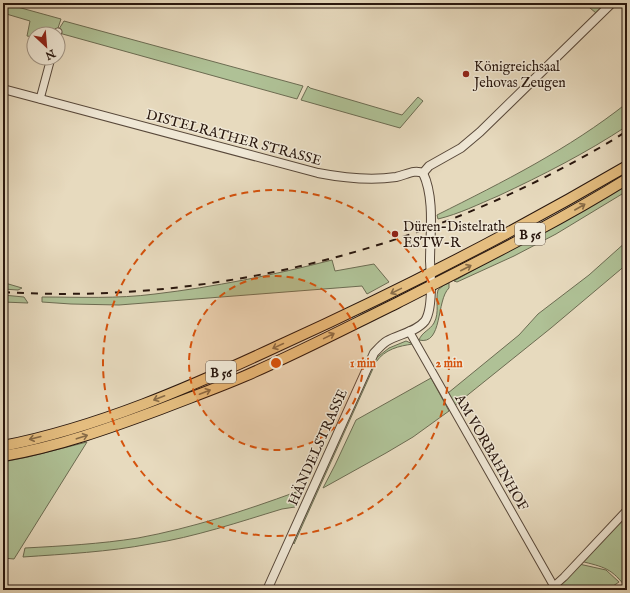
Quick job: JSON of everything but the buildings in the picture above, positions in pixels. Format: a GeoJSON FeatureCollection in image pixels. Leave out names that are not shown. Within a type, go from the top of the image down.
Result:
{"type":"FeatureCollection","features":[{"type":"Feature","properties":{"kind":"main road","name":"B 56"},"geometry":{"type":"LineString","coordinates":[[3,446],[68,430],[115,414],[181,389],[314,330],[431,274],[569,200],[627,166]]}},
{"type":"Feature","properties":{"kind":"main road","name":"B 56"},"geometry":{"type":"LineString","coordinates":[[3,456],[77,438],[142,416],[244,376],[356,323],[503,249],[581,207],[627,179]]}},
{"type":"Feature","properties":{"kind":"street"},"geometry":{"type":"LineString","coordinates":[[423,173],[429,166],[461,148],[480,132],[612,3]]}},
{"type":"Feature","properties":{"kind":"street"},"geometry":{"type":"LineString","coordinates":[[40,99],[49,66]]}},
{"type":"Feature","properties":{"kind":"street","name":"DISTELRATHER STRASSE"},"geometry":{"type":"LineString","coordinates":[[3,89],[332,176],[358,179],[380,179],[398,177],[419,171],[423,173]]}},
{"type":"Feature","properties":{"kind":"street","name":"HÄNDELSTRASSE"},"geometry":{"type":"LineString","coordinates":[[268,590],[374,353],[387,341],[409,332],[420,326],[426,320],[430,308],[431,241],[430,202],[427,180],[423,173]]}},
{"type":"Feature","properties":{"kind":"street","name":"AM VORBAHNHOF"},"geometry":{"type":"LineString","coordinates":[[409,332],[555,588],[627,510]]}},
{"type":"Feature","properties":{"kind":"green space"},"geometry":{"type":"Polygon","coordinates":[[[3,3],[61,19],[59,26],[29,26],[30,21],[3,13],[3,3]]]}},
{"type":"Feature","properties":{"kind":"green space"},"geometry":{"type":"Polygon","coordinates":[[[584,3],[607,3],[596,13],[584,3]]]}},
{"type":"Feature","properties":{"kind":"green space"},"geometry":{"type":"Polygon","coordinates":[[[64,21],[303,86],[297,99],[66,35],[66,26],[61,26],[64,21]]]}},
{"type":"Feature","properties":{"kind":"green space"},"geometry":{"type":"Polygon","coordinates":[[[308,86],[310,88],[402,115],[418,97],[423,101],[400,128],[301,100],[308,86]]]}},
{"type":"Feature","properties":{"kind":"green space"},"geometry":{"type":"Polygon","coordinates":[[[627,103],[627,126],[612,136],[515,188],[469,209],[438,219],[437,215],[511,177],[559,150],[605,120],[627,103]]]}},
{"type":"Feature","properties":{"kind":"green space"},"geometry":{"type":"Polygon","coordinates":[[[627,184],[627,191],[556,234],[514,256],[457,282],[454,281],[627,184]]]}},
{"type":"Feature","properties":{"kind":"green space"},"geometry":{"type":"Polygon","coordinates":[[[627,241],[627,264],[551,328],[454,406],[448,393],[519,335],[538,314],[589,275],[627,241]]]}},
{"type":"Feature","properties":{"kind":"green space"},"geometry":{"type":"Polygon","coordinates":[[[332,260],[335,271],[374,264],[389,282],[367,294],[362,286],[119,305],[42,302],[42,297],[127,297],[199,288],[288,271],[332,260]]]}},
{"type":"Feature","properties":{"kind":"green space"},"geometry":{"type":"Polygon","coordinates":[[[3,283],[22,288],[18,290],[3,289],[3,283]]]}},
{"type":"Feature","properties":{"kind":"green space"},"geometry":{"type":"Polygon","coordinates":[[[449,283],[449,288],[442,302],[436,329],[432,336],[427,340],[419,340],[436,319],[438,290],[449,283]]]}},
{"type":"Feature","properties":{"kind":"green space"},"geometry":{"type":"Polygon","coordinates":[[[3,295],[24,297],[28,303],[3,302],[3,295]]]}},
{"type":"Feature","properties":{"kind":"green space"},"geometry":{"type":"Polygon","coordinates":[[[406,341],[413,344],[388,351],[376,362],[294,544],[293,541],[375,359],[389,348],[406,341]]]}},
{"type":"Feature","properties":{"kind":"green space"},"geometry":{"type":"Polygon","coordinates":[[[431,378],[449,411],[413,437],[323,488],[356,420],[431,378]]]}},
{"type":"Feature","properties":{"kind":"green space"},"geometry":{"type":"Polygon","coordinates":[[[87,442],[14,559],[3,558],[3,462],[87,442]]]}},
{"type":"Feature","properties":{"kind":"green space"},"geometry":{"type":"Polygon","coordinates":[[[296,492],[295,507],[282,509],[217,529],[184,537],[118,549],[23,557],[25,548],[110,542],[158,534],[198,524],[296,492]]]}},
{"type":"Feature","properties":{"kind":"green space"},"geometry":{"type":"Polygon","coordinates":[[[627,512],[627,589],[612,572],[607,569],[580,561],[627,512]]]}},
{"type":"Feature","properties":{"kind":"green space"},"geometry":{"type":"Polygon","coordinates":[[[579,564],[606,570],[619,582],[607,590],[561,590],[560,584],[579,564]]]}},
{"type":"Feature","properties":{"kind":"railway"},"geometry":{"type":"LineString","coordinates":[[3,292],[74,294],[146,291],[217,282],[287,269],[357,251],[425,229],[491,203],[555,172],[627,131]]}},
{"type":"Feature","properties":{"kind":"place","name":"Königreichsaal Jehovas Zeugen"},"geometry":{"type":"Point","coordinates":[466,74]}},
{"type":"Feature","properties":{"kind":"place","name":"Düren-Distelrath ESTW-R"},"geometry":{"type":"Point","coordinates":[395,234]}}]}
